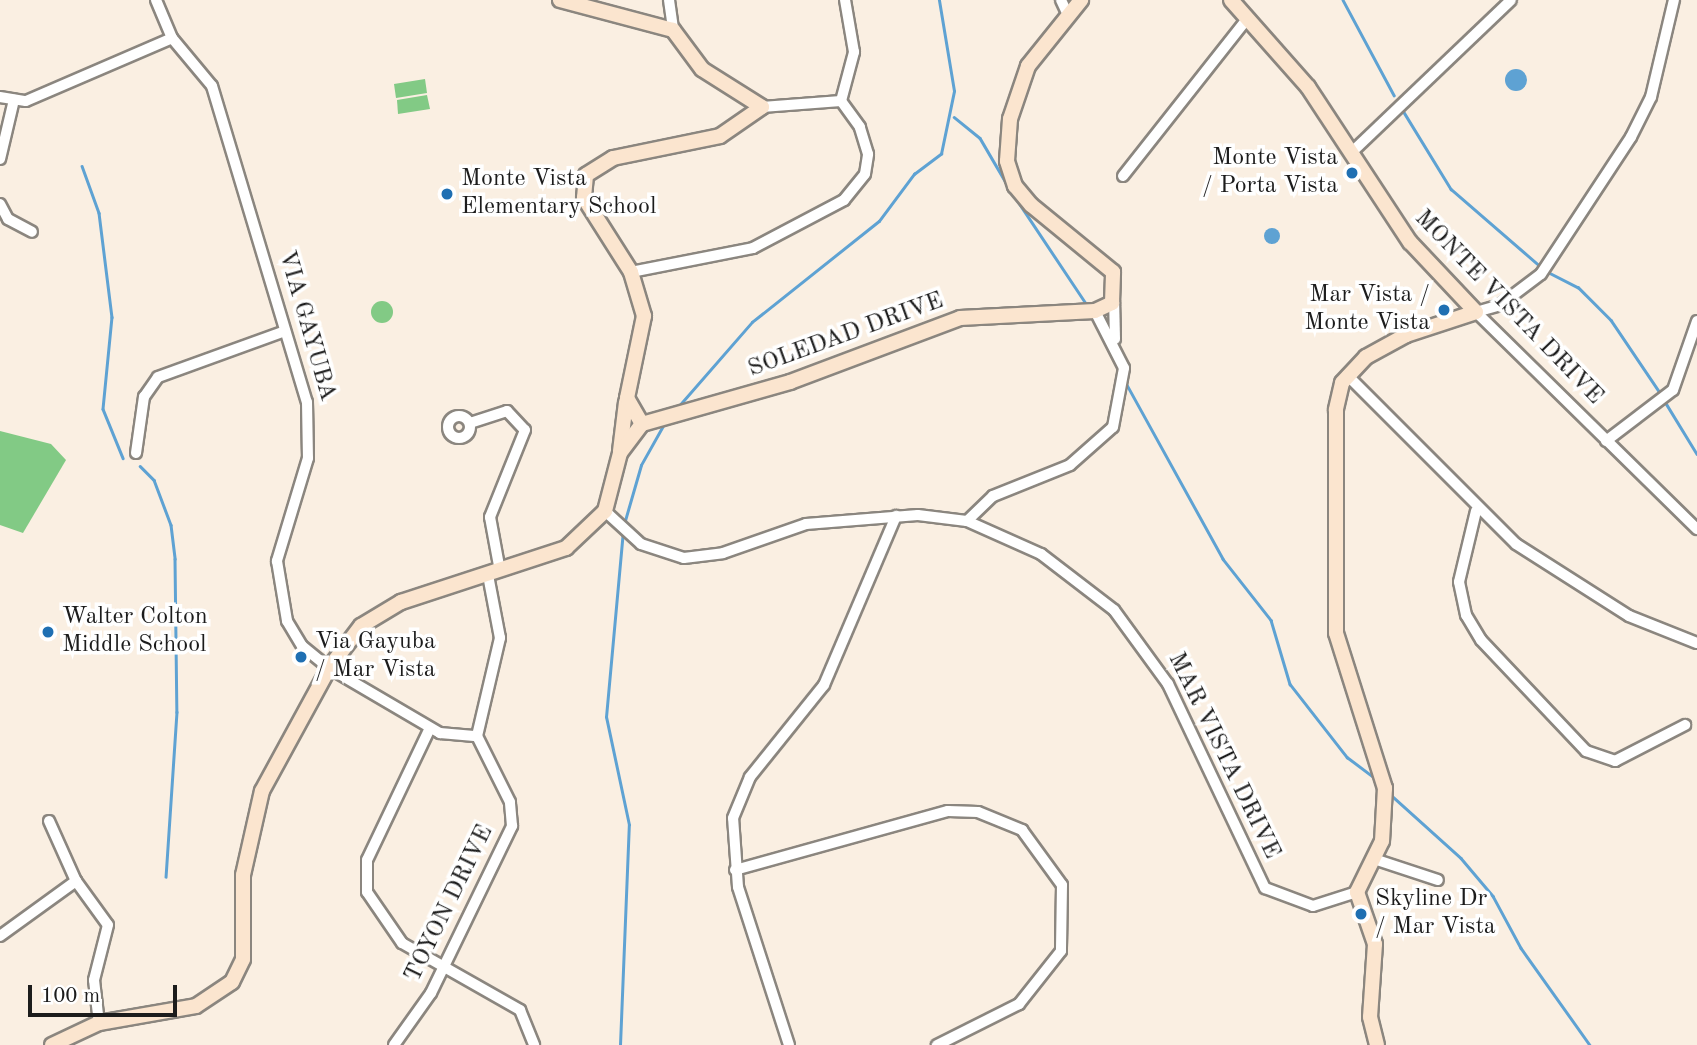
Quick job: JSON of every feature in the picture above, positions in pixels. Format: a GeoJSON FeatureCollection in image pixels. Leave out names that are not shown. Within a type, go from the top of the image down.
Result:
{"type":"FeatureCollection","features":[{"type":"Feature","properties":{"kind":"street","name":"VIA GAYUBA"},"geometry":{"type":"LineString","coordinates":[[156,0],[172,38],[212,86],[307,402],[310,436],[279,551],[278,592],[295,637],[329,668],[430,729],[477,736]]}},
{"type":"Feature","properties":{"kind":"street"},"geometry":{"type":"LineString","coordinates":[[560,0],[673,30]]}},
{"type":"Feature","properties":{"kind":"street"},"geometry":{"type":"LineString","coordinates":[[669,0],[673,30],[702,69],[762,107]]}},
{"type":"Feature","properties":{"kind":"street"},"geometry":{"type":"LineString","coordinates":[[841,101],[855,52],[845,0]]}},
{"type":"Feature","properties":{"kind":"street"},"geometry":{"type":"LineString","coordinates":[[1081,0],[1064,6],[1024,75],[1010,119],[1007,160],[1015,186],[1031,205],[1113,272],[1115,343]]}},
{"type":"Feature","properties":{"kind":"street","name":"MONTE VISTA DRIVE"},"geometry":{"type":"LineString","coordinates":[[1231,0],[1294,69],[1410,242],[1476,312],[1697,529]]}},
{"type":"Feature","properties":{"kind":"street"},"geometry":{"type":"LineString","coordinates":[[1352,153],[1511,0]]}},
{"type":"Feature","properties":{"kind":"street"},"geometry":{"type":"LineString","coordinates":[[1377,1045],[1370,1017],[1375,944],[1357,892],[1377,860],[1385,788],[1345,672],[1334,611],[1336,410],[1347,375],[1406,335],[1500,305],[1541,274],[1631,137],[1651,97],[1674,0]]}},
{"type":"Feature","properties":{"kind":"street"},"geometry":{"type":"LineString","coordinates":[[1123,176],[1248,18]]}},
{"type":"Feature","properties":{"kind":"street"},"geometry":{"type":"LineString","coordinates":[[0,97],[14,100],[36,97],[172,38]]}},
{"type":"Feature","properties":{"kind":"street"},"geometry":{"type":"LineString","coordinates":[[0,159],[14,100]]}},
{"type":"Feature","properties":{"kind":"street"},"geometry":{"type":"LineString","coordinates":[[52,1045],[99,1023],[196,1006],[232,982],[243,959],[243,875],[255,811],[329,668],[349,638],[383,610],[566,548],[605,512],[620,453],[643,325],[631,272],[584,198],[592,168],[613,158],[720,136],[762,107],[841,101]]}},
{"type":"Feature","properties":{"kind":"street"},"geometry":{"type":"LineString","coordinates":[[631,272],[753,248],[844,200],[865,174],[868,154],[860,127],[841,101]]}},
{"type":"Feature","properties":{"kind":"street"},"geometry":{"type":"LineString","coordinates":[[0,204],[8,219],[32,232]]}},
{"type":"Feature","properties":{"kind":"street"},"geometry":{"type":"LineString","coordinates":[[967,521],[993,496],[1070,465],[1101,441],[1122,398],[1124,368],[1115,343],[1095,311],[1114,298]]}},
{"type":"Feature","properties":{"kind":"street","name":"SOLEDAD DRIVE"},"geometry":{"type":"LineString","coordinates":[[642,424],[790,382],[960,318],[1095,311]]}},
{"type":"Feature","properties":{"kind":"street"},"geometry":{"type":"LineString","coordinates":[[1606,441],[1673,390],[1697,321]]}},
{"type":"Feature","properties":{"kind":"street"},"geometry":{"type":"LineString","coordinates":[[136,453],[142,406],[158,377],[285,331]]}},
{"type":"Feature","properties":{"kind":"street"},"geometry":{"type":"LineString","coordinates":[[1347,375],[1476,511],[1586,592],[1697,643]]}},
{"type":"Feature","properties":{"kind":"street"},"geometry":{"type":"LineString","coordinates":[[620,453],[642,424],[628,398]]}},
{"type":"Feature","properties":{"kind":"street"},"geometry":{"type":"LineString","coordinates":[[470,423],[507,411],[525,429],[490,517],[500,638],[477,736]]}},
{"type":"Feature","properties":{"kind":"street"},"geometry":{"type":"LineString","coordinates":[[1476,511],[1459,582],[1466,615],[1481,640],[1586,751],[1615,761],[1685,725]]}},
{"type":"Feature","properties":{"kind":"street","name":"MAR VISTA DRIVE"},"geometry":{"type":"LineString","coordinates":[[605,512],[641,544],[684,558],[723,553],[806,524],[896,516],[967,521],[1077,578],[1131,629],[1168,684],[1265,888],[1313,906],[1357,892]]}},
{"type":"Feature","properties":{"kind":"street"},"geometry":{"type":"LineString","coordinates":[[789,1045],[735,870],[732,830],[740,795],[824,685],[896,516]]}},
{"type":"Feature","properties":{"kind":"street"},"geometry":{"type":"LineString","coordinates":[[430,729],[371,848],[365,882],[393,934],[444,967],[520,1010],[534,1045]]}},
{"type":"Feature","properties":{"kind":"street","name":"TOYON DRIVE"},"geometry":{"type":"LineString","coordinates":[[394,1045],[444,967],[512,826],[510,802],[477,736]]}},
{"type":"Feature","properties":{"kind":"street"},"geometry":{"type":"LineString","coordinates":[[735,870],[948,811],[978,812],[1022,830],[1062,885],[1061,951],[1019,1004],[937,1045]]}},
{"type":"Feature","properties":{"kind":"street"},"geometry":{"type":"LineString","coordinates":[[48,821],[76,881],[108,925],[94,980],[99,1023]]}},
{"type":"Feature","properties":{"kind":"street"},"geometry":{"type":"LineString","coordinates":[[1377,860],[1438,880]]}},
{"type":"Feature","properties":{"kind":"street"},"geometry":{"type":"LineString","coordinates":[[0,936],[76,881]]}},
{"type":"Feature","properties":{"kind":"green space"},"geometry":{"type":"Polygon","coordinates":[[[425,79],[427,93],[396,98],[394,84],[425,79]]]}},
{"type":"Feature","properties":{"kind":"green space"},"geometry":{"type":"Polygon","coordinates":[[[427,95],[430,109],[398,114],[397,100],[427,95]]]}},
{"type":"Feature","properties":{"kind":"green space"},"geometry":{"type":"Polygon","coordinates":[[[382,301],[390,304],[393,312],[390,320],[382,323],[374,320],[371,312],[374,304],[382,301]]]}},
{"type":"Feature","properties":{"kind":"green space"},"geometry":{"type":"Polygon","coordinates":[[[0,431],[51,444],[66,460],[23,533],[0,525],[0,431]]]}},
{"type":"Feature","properties":{"kind":"water"},"geometry":{"type":"Polygon","coordinates":[[[1516,69],[1524,72],[1527,80],[1524,88],[1516,91],[1508,88],[1505,80],[1508,72],[1516,69]]]}},
{"type":"Feature","properties":{"kind":"water"},"geometry":{"type":"Polygon","coordinates":[[[1272,228],[1278,230],[1278,242],[1272,244],[1266,242],[1264,236],[1266,230],[1272,228]]]}},
{"type":"Feature","properties":{"kind":"waterway"},"geometry":{"type":"LineString","coordinates":[[677,408],[752,322],[879,221],[914,174],[941,154],[954,91],[939,0]]}},
{"type":"Feature","properties":{"kind":"waterway"},"geometry":{"type":"LineString","coordinates":[[1343,0],[1394,95]]}},
{"type":"Feature","properties":{"kind":"waterway"},"geometry":{"type":"LineString","coordinates":[[1402,109],[1451,189],[1541,267]]}},
{"type":"Feature","properties":{"kind":"waterway"},"geometry":{"type":"LineString","coordinates":[[954,117],[980,138],[1008,186]]}},
{"type":"Feature","properties":{"kind":"waterway"},"geometry":{"type":"LineString","coordinates":[[82,166],[99,213],[112,317],[103,409],[123,458]]}},
{"type":"Feature","properties":{"kind":"waterway"},"geometry":{"type":"LineString","coordinates":[[1011,191],[1087,305]]}},
{"type":"Feature","properties":{"kind":"waterway"},"geometry":{"type":"LineString","coordinates":[[1546,271],[1578,287],[1611,320],[1661,394]]}},
{"type":"Feature","properties":{"kind":"waterway"},"geometry":{"type":"LineString","coordinates":[[1126,383],[1223,559],[1271,620],[1290,684],[1347,757],[1377,780]]}},
{"type":"Feature","properties":{"kind":"waterway"},"geometry":{"type":"LineString","coordinates":[[1664,400],[1697,454]]}},
{"type":"Feature","properties":{"kind":"waterway"},"geometry":{"type":"LineString","coordinates":[[624,524],[641,465],[664,424]]}},
{"type":"Feature","properties":{"kind":"waterway"},"geometry":{"type":"LineString","coordinates":[[140,466],[154,480],[171,525],[175,559],[177,712],[166,877]]}},
{"type":"Feature","properties":{"kind":"waterway"},"geometry":{"type":"LineString","coordinates":[[620,1045],[629,825],[606,717],[623,531]]}},
{"type":"Feature","properties":{"kind":"waterway"},"geometry":{"type":"LineString","coordinates":[[1391,795],[1461,858],[1493,896],[1521,948],[1590,1045]]}},
{"type":"Feature","properties":{"kind":"place","name":"Monte Vista / Porta Vista"},"geometry":{"type":"Point","coordinates":[1352,173]}},
{"type":"Feature","properties":{"kind":"place","name":"Monte Vista Elementary School"},"geometry":{"type":"Point","coordinates":[447,194]}},
{"type":"Feature","properties":{"kind":"place","name":"Mar Vista / Monte Vista"},"geometry":{"type":"Point","coordinates":[1444,310]}},
{"type":"Feature","properties":{"kind":"place","name":"Walter Colton Middle School"},"geometry":{"type":"Point","coordinates":[48,632]}},
{"type":"Feature","properties":{"kind":"place","name":"Via Gayuba / Mar Vista"},"geometry":{"type":"Point","coordinates":[301,657]}},
{"type":"Feature","properties":{"kind":"place","name":"Skyline Dr / Mar Vista"},"geometry":{"type":"Point","coordinates":[1361,914]}}]}
